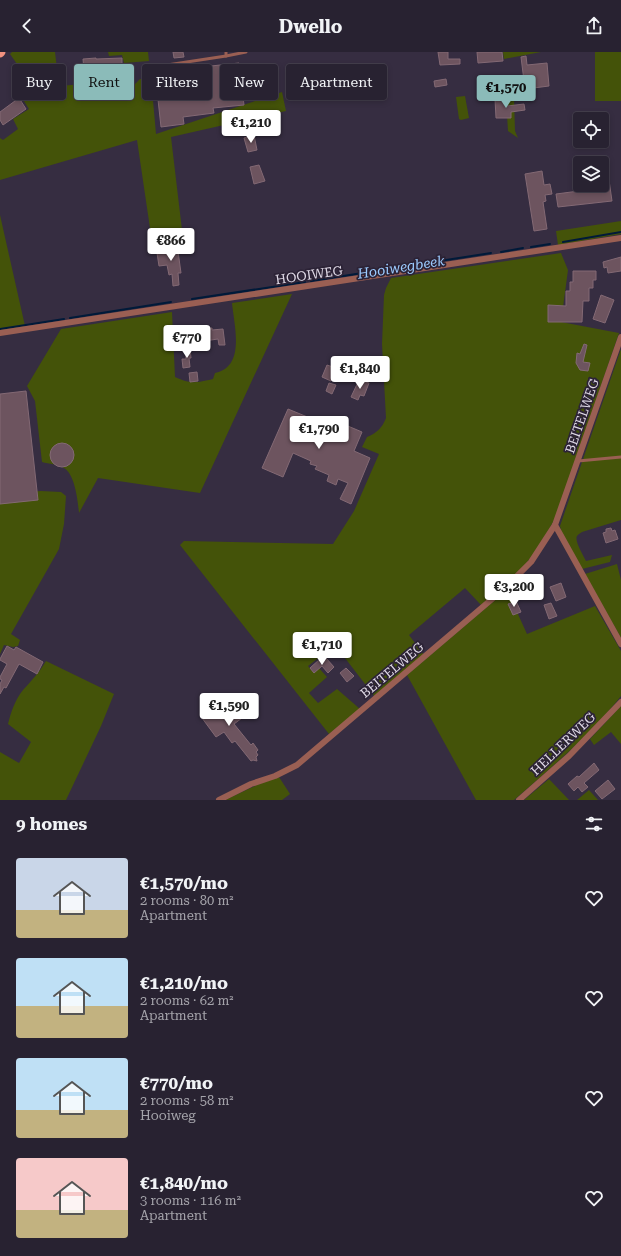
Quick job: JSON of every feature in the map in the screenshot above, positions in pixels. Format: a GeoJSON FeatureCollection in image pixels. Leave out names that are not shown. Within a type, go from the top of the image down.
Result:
{"type":"FeatureCollection","features":[{"type":"Feature","properties":{"kind":"street","name":"HOOIWEG"},"geometry":{"type":"LineString","coordinates":[[0,333],[621,238]]}},
{"type":"Feature","properties":{"kind":"street","name":"BEITELWEG"},"geometry":{"type":"LineString","coordinates":[[219,800],[251,784],[276,776],[297,765],[505,588],[531,562],[555,525],[621,336]]}},
{"type":"Feature","properties":{"kind":"street"},"geometry":{"type":"LineString","coordinates":[[555,525],[621,644]]}},
{"type":"Feature","properties":{"kind":"street","name":"HELLERWEG"},"geometry":{"type":"LineString","coordinates":[[519,800],[569,756],[621,702]]}},
{"type":"Feature","properties":{"kind":"lane"},"geometry":{"type":"LineString","coordinates":[[172,64],[226,54],[246,52]]}},
{"type":"Feature","properties":{"kind":"lane"},"geometry":{"type":"LineString","coordinates":[[578,461],[621,457]]}},
{"type":"Feature","properties":{"kind":"green space"},"geometry":{"type":"Polygon","coordinates":[[[12,52],[55,52],[56,64],[17,64],[10,54],[12,52]]]}},
{"type":"Feature","properties":{"kind":"green space"},"geometry":{"type":"Polygon","coordinates":[[[108,52],[148,52],[149,61],[124,63],[122,55],[109,56],[108,52]]]}},
{"type":"Feature","properties":{"kind":"green space"},"geometry":{"type":"Polygon","coordinates":[[[503,52],[541,52],[504,59],[503,52]]]}},
{"type":"Feature","properties":{"kind":"green space"},"geometry":{"type":"Polygon","coordinates":[[[595,52],[621,52],[621,101],[595,101],[595,52]]]}},
{"type":"Feature","properties":{"kind":"green space"},"geometry":{"type":"Polygon","coordinates":[[[142,79],[142,100],[153,100],[156,134],[258,100],[278,100],[278,93],[282,92],[286,111],[171,137],[182,230],[151,235],[137,140],[0,180],[0,138],[3,140],[18,129],[13,119],[29,109],[23,100],[66,100],[66,85],[74,85],[74,100],[134,100],[134,85],[142,79]]]}},
{"type":"Feature","properties":{"kind":"green space"},"geometry":{"type":"Polygon","coordinates":[[[465,96],[469,118],[461,120],[459,119],[456,97],[465,96]]]}},
{"type":"Feature","properties":{"kind":"green space"},"geometry":{"type":"Polygon","coordinates":[[[506,99],[514,99],[515,131],[518,138],[508,131],[506,99]]]}},
{"type":"Feature","properties":{"kind":"green space"},"geometry":{"type":"Polygon","coordinates":[[[0,215],[25,326],[0,330],[0,215]]]}},
{"type":"Feature","properties":{"kind":"green space"},"geometry":{"type":"Polygon","coordinates":[[[621,221],[621,234],[558,245],[556,231],[621,221]]]}},
{"type":"Feature","properties":{"kind":"green space"},"geometry":{"type":"Polygon","coordinates":[[[561,253],[568,270],[561,322],[619,333],[556,517],[532,556],[492,597],[481,605],[465,588],[409,635],[424,655],[375,697],[335,645],[308,666],[312,671],[318,667],[327,677],[309,693],[318,703],[337,689],[360,709],[329,734],[180,545],[184,541],[333,544],[354,511],[379,454],[362,447],[367,437],[379,430],[386,418],[382,344],[384,295],[391,278],[561,253]]]}},
{"type":"Feature","properties":{"kind":"green space"},"geometry":{"type":"Polygon","coordinates":[[[292,294],[200,493],[98,478],[79,513],[75,489],[68,471],[59,466],[42,462],[35,401],[27,386],[61,329],[172,312],[175,377],[189,382],[202,381],[213,379],[215,373],[225,369],[231,363],[235,354],[236,333],[232,303],[292,294]]]}},
{"type":"Feature","properties":{"kind":"green space"},"geometry":{"type":"Polygon","coordinates":[[[621,349],[621,520],[582,532],[577,535],[576,538],[578,545],[586,561],[612,555],[610,562],[582,569],[562,534],[560,526],[621,349]]]}},
{"type":"Feature","properties":{"kind":"green space"},"geometry":{"type":"Polygon","coordinates":[[[41,491],[61,492],[66,496],[64,524],[59,549],[11,634],[20,640],[18,646],[13,647],[4,645],[0,654],[0,494],[41,491]]]}},
{"type":"Feature","properties":{"kind":"green space"},"geometry":{"type":"Polygon","coordinates":[[[617,564],[621,580],[621,638],[585,574],[617,564]]]}},
{"type":"Feature","properties":{"kind":"green space"},"geometry":{"type":"Polygon","coordinates":[[[507,590],[527,634],[595,606],[621,651],[621,696],[583,738],[514,800],[476,800],[407,675],[507,590]]]}},
{"type":"Feature","properties":{"kind":"green space"},"geometry":{"type":"Polygon","coordinates":[[[46,661],[114,694],[101,726],[66,800],[0,800],[0,752],[19,763],[31,742],[8,724],[10,715],[20,694],[46,661]]]}},
{"type":"Feature","properties":{"kind":"green space"},"geometry":{"type":"Polygon","coordinates":[[[621,706],[621,744],[611,732],[594,745],[590,739],[621,706]]]}},
{"type":"Feature","properties":{"kind":"green space"},"geometry":{"type":"Polygon","coordinates":[[[279,777],[290,794],[282,800],[225,800],[257,785],[279,777]]]}},
{"type":"Feature","properties":{"kind":"green space"},"geometry":{"type":"Polygon","coordinates":[[[549,779],[569,800],[524,800],[549,779]]]}},
{"type":"Feature","properties":{"kind":"green space"},"geometry":{"type":"Polygon","coordinates":[[[589,790],[598,800],[577,800],[589,790]]]}},
{"type":"Feature","properties":{"kind":"building"},"geometry":{"type":"Polygon","coordinates":[[[173,52],[183,52],[184,57],[174,58],[173,52]]]}},
{"type":"Feature","properties":{"kind":"building"},"geometry":{"type":"Polygon","coordinates":[[[438,52],[448,52],[448,59],[460,59],[460,64],[440,65],[438,52]]]}},
{"type":"Feature","properties":{"kind":"building"},"geometry":{"type":"Polygon","coordinates":[[[477,52],[502,52],[503,61],[478,63],[477,52]]]}},
{"type":"Feature","properties":{"kind":"building"},"geometry":{"type":"Polygon","coordinates":[[[526,56],[527,65],[547,63],[549,86],[518,90],[517,82],[524,81],[521,57],[526,56]]]}},
{"type":"Feature","properties":{"kind":"building"},"geometry":{"type":"Polygon","coordinates":[[[122,58],[122,64],[83,64],[83,59],[122,58]]]}},
{"type":"Feature","properties":{"kind":"building"},"geometry":{"type":"Polygon","coordinates":[[[220,65],[220,100],[243,100],[244,105],[213,108],[214,113],[183,117],[184,124],[161,127],[158,100],[212,100],[212,66],[220,65]]]}},
{"type":"Feature","properties":{"kind":"building"},"geometry":{"type":"Polygon","coordinates":[[[446,79],[447,85],[435,87],[434,81],[446,79]]]}},
{"type":"Feature","properties":{"kind":"building"},"geometry":{"type":"Polygon","coordinates":[[[507,98],[507,106],[524,104],[525,110],[511,112],[511,118],[496,118],[495,99],[507,98]]]}},
{"type":"Feature","properties":{"kind":"building"},"geometry":{"type":"Polygon","coordinates":[[[16,100],[20,100],[26,109],[3,125],[0,120],[0,112],[16,100]]]}},
{"type":"Feature","properties":{"kind":"building"},"geometry":{"type":"Polygon","coordinates":[[[254,135],[257,150],[248,152],[244,138],[254,135]]]}},
{"type":"Feature","properties":{"kind":"building"},"geometry":{"type":"Polygon","coordinates":[[[259,165],[265,181],[254,184],[250,167],[259,165]]]}},
{"type":"Feature","properties":{"kind":"building"},"geometry":{"type":"Polygon","coordinates":[[[542,171],[544,185],[550,184],[552,194],[545,195],[546,201],[543,202],[547,229],[534,231],[525,174],[542,171]]]}},
{"type":"Feature","properties":{"kind":"building"},"geometry":{"type":"Polygon","coordinates":[[[609,180],[612,201],[558,207],[556,194],[573,192],[609,192],[609,180]]]}},
{"type":"Feature","properties":{"kind":"building"},"geometry":{"type":"Polygon","coordinates":[[[177,244],[181,273],[178,273],[179,285],[173,286],[172,274],[169,275],[167,265],[159,266],[157,253],[169,251],[169,245],[177,244]]]}},
{"type":"Feature","properties":{"kind":"building"},"geometry":{"type":"Polygon","coordinates":[[[621,257],[621,271],[608,273],[607,267],[604,268],[603,262],[621,257]]]}},
{"type":"Feature","properties":{"kind":"building"},"geometry":{"type":"Polygon","coordinates":[[[573,271],[596,271],[596,280],[593,280],[593,288],[589,288],[589,301],[583,301],[582,322],[548,322],[548,305],[566,306],[566,291],[570,291],[570,282],[573,282],[573,271]]]}},
{"type":"Feature","properties":{"kind":"building"},"geometry":{"type":"Polygon","coordinates":[[[601,295],[614,300],[605,323],[593,319],[601,295]]]}},
{"type":"Feature","properties":{"kind":"building"},"geometry":{"type":"Polygon","coordinates":[[[212,328],[212,330],[223,329],[225,345],[219,345],[218,339],[204,341],[203,329],[212,328]]]}},
{"type":"Feature","properties":{"kind":"building"},"geometry":{"type":"Polygon","coordinates":[[[584,344],[587,345],[583,362],[590,363],[588,371],[580,370],[576,363],[577,353],[580,354],[584,344]]]}},
{"type":"Feature","properties":{"kind":"building"},"geometry":{"type":"Polygon","coordinates":[[[190,348],[190,367],[183,368],[182,359],[186,359],[185,349],[190,348]]]}},
{"type":"Feature","properties":{"kind":"building"},"geometry":{"type":"Polygon","coordinates":[[[327,365],[336,368],[331,381],[322,377],[327,365]]]}},
{"type":"Feature","properties":{"kind":"building"},"geometry":{"type":"Polygon","coordinates":[[[197,372],[198,381],[190,382],[189,373],[197,372]]]}},
{"type":"Feature","properties":{"kind":"building"},"geometry":{"type":"Polygon","coordinates":[[[359,380],[369,383],[364,396],[360,395],[358,400],[351,397],[359,380]]]}},
{"type":"Feature","properties":{"kind":"building"},"geometry":{"type":"Polygon","coordinates":[[[329,383],[336,385],[332,394],[326,391],[329,383]]]}},
{"type":"Feature","properties":{"kind":"building"},"geometry":{"type":"Polygon","coordinates":[[[26,391],[38,500],[0,504],[0,394],[26,391]]]}},
{"type":"Feature","properties":{"kind":"building"},"geometry":{"type":"Polygon","coordinates":[[[288,409],[327,425],[328,422],[335,425],[336,421],[362,432],[354,451],[370,458],[351,504],[340,499],[348,483],[338,479],[336,485],[327,481],[329,475],[315,469],[317,466],[310,464],[311,461],[293,453],[283,477],[262,468],[288,409]]]}},
{"type":"Feature","properties":{"kind":"building"},"geometry":{"type":"Polygon","coordinates":[[[62,443],[71,446],[74,455],[71,464],[62,467],[53,464],[50,455],[53,446],[62,443]]]}},
{"type":"Feature","properties":{"kind":"building"},"geometry":{"type":"Polygon","coordinates":[[[611,528],[612,531],[615,530],[618,539],[606,543],[603,533],[606,532],[606,529],[611,528]]]}},
{"type":"Feature","properties":{"kind":"building"},"geometry":{"type":"Polygon","coordinates":[[[561,583],[566,597],[556,601],[550,587],[561,583]]]}},
{"type":"Feature","properties":{"kind":"building"},"geometry":{"type":"Polygon","coordinates":[[[516,601],[521,612],[513,615],[508,604],[516,601]]]}},
{"type":"Feature","properties":{"kind":"building"},"geometry":{"type":"Polygon","coordinates":[[[551,603],[557,616],[549,619],[544,605],[551,603]]]}},
{"type":"Feature","properties":{"kind":"building"},"geometry":{"type":"Polygon","coordinates":[[[7,646],[14,650],[16,647],[43,662],[37,674],[19,664],[6,688],[4,687],[0,694],[0,684],[2,680],[0,677],[7,664],[0,659],[7,646]]]}},
{"type":"Feature","properties":{"kind":"building"},"geometry":{"type":"Polygon","coordinates":[[[326,658],[334,667],[328,673],[322,666],[314,673],[310,668],[320,659],[321,661],[326,658]]]}},
{"type":"Feature","properties":{"kind":"building"},"geometry":{"type":"Polygon","coordinates":[[[346,668],[354,676],[347,682],[340,673],[346,668]]]}},
{"type":"Feature","properties":{"kind":"building"},"geometry":{"type":"Polygon","coordinates":[[[227,698],[242,718],[234,724],[251,745],[253,743],[258,750],[256,752],[258,755],[256,757],[257,761],[251,761],[235,741],[232,743],[224,732],[216,737],[202,718],[227,698]]]}},
{"type":"Feature","properties":{"kind":"building"},"geometry":{"type":"Polygon","coordinates":[[[594,763],[599,770],[584,783],[588,787],[582,792],[578,787],[574,791],[568,784],[577,776],[579,777],[594,763]]]}},
{"type":"Feature","properties":{"kind":"building"},"geometry":{"type":"Polygon","coordinates":[[[608,780],[615,789],[602,799],[595,791],[608,780]]]}},
{"type":"Feature","properties":{"kind":"waterway","name":"Hooiwegbeek"},"geometry":{"type":"LineString","coordinates":[[563,242],[621,232]]}},
{"type":"Feature","properties":{"kind":"waterway","name":"Hooiwegbeek"},"geometry":{"type":"LineString","coordinates":[[531,247],[550,244]]}},
{"type":"Feature","properties":{"kind":"waterway","name":"Hooiwegbeek"},"geometry":{"type":"LineString","coordinates":[[501,252],[523,248]]}},
{"type":"Feature","properties":{"kind":"waterway","name":"Hooiwegbeek"},"geometry":{"type":"LineString","coordinates":[[311,281],[491,253]]}},
{"type":"Feature","properties":{"kind":"waterway","name":"Hooiwegbeek"},"geometry":{"type":"LineString","coordinates":[[192,299],[305,282]]}},
{"type":"Feature","properties":{"kind":"waterway","name":"Hooiwegbeek"},"geometry":{"type":"LineString","coordinates":[[70,318],[171,302]]}},
{"type":"Feature","properties":{"kind":"waterway","name":"Hooiwegbeek"},"geometry":{"type":"LineString","coordinates":[[0,329],[64,319]]}}]}
